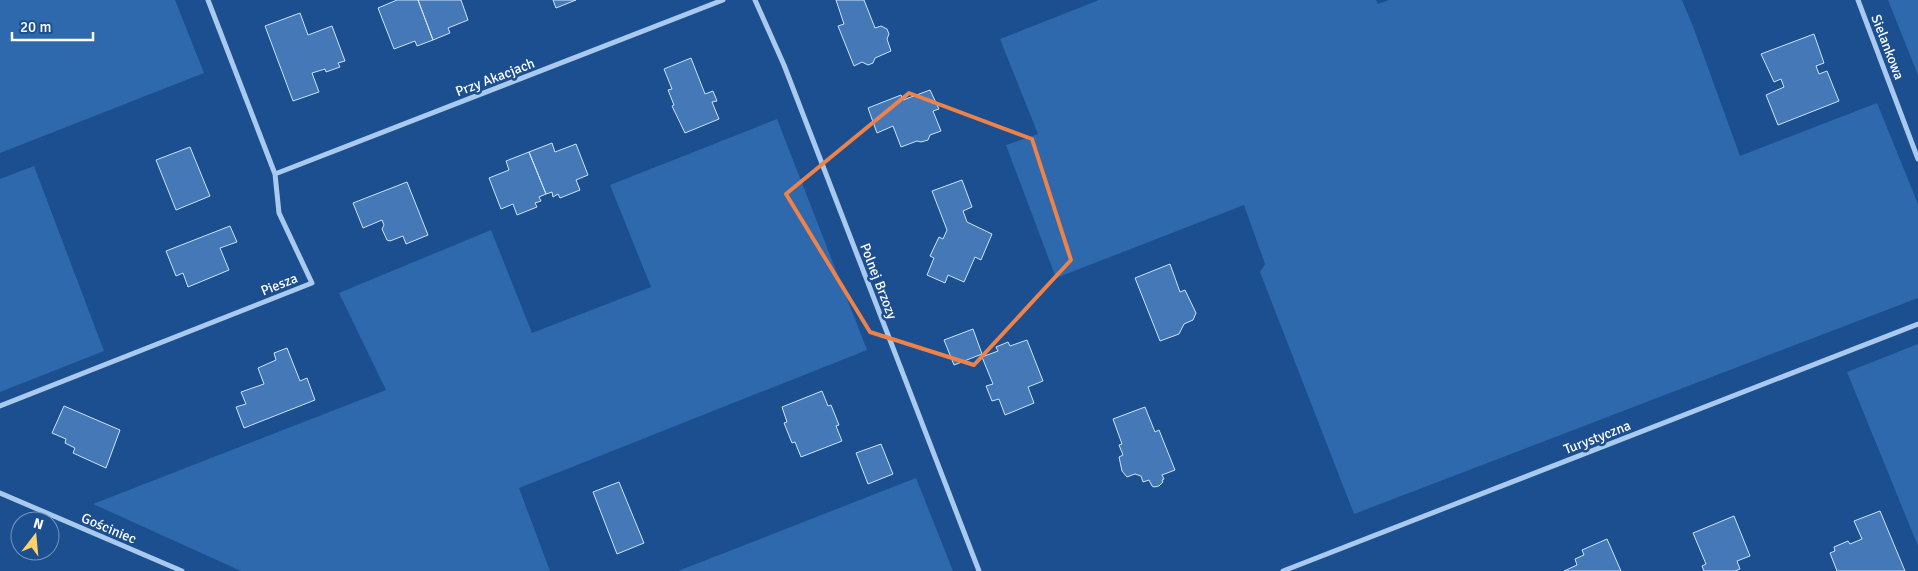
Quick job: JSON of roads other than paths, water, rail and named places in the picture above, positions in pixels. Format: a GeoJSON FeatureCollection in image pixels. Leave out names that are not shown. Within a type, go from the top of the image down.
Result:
{"type":"FeatureCollection","features":[{"type":"Feature","properties":{"kind":"street","name":"Piesza"},"geometry":{"type":"LineString","coordinates":[[0,406],[312,283],[279,214],[275,174],[208,0]]}},
{"type":"Feature","properties":{"kind":"street","name":"Przy Akacjach"},"geometry":{"type":"LineString","coordinates":[[275,174],[723,0]]}},
{"type":"Feature","properties":{"kind":"street","name":"Polnej Brzozy"},"geometry":{"type":"LineString","coordinates":[[755,0],[788,74],[979,571]]}},
{"type":"Feature","properties":{"kind":"street","name":"Sielankowa"},"geometry":{"type":"LineString","coordinates":[[1858,0],[1918,159]]}},
{"type":"Feature","properties":{"kind":"street","name":"Turystyczna"},"geometry":{"type":"LineString","coordinates":[[1283,571],[1918,324]]}},
{"type":"Feature","properties":{"kind":"street","name":"Gościniec"},"geometry":{"type":"LineString","coordinates":[[0,494],[182,571]]}}]}
